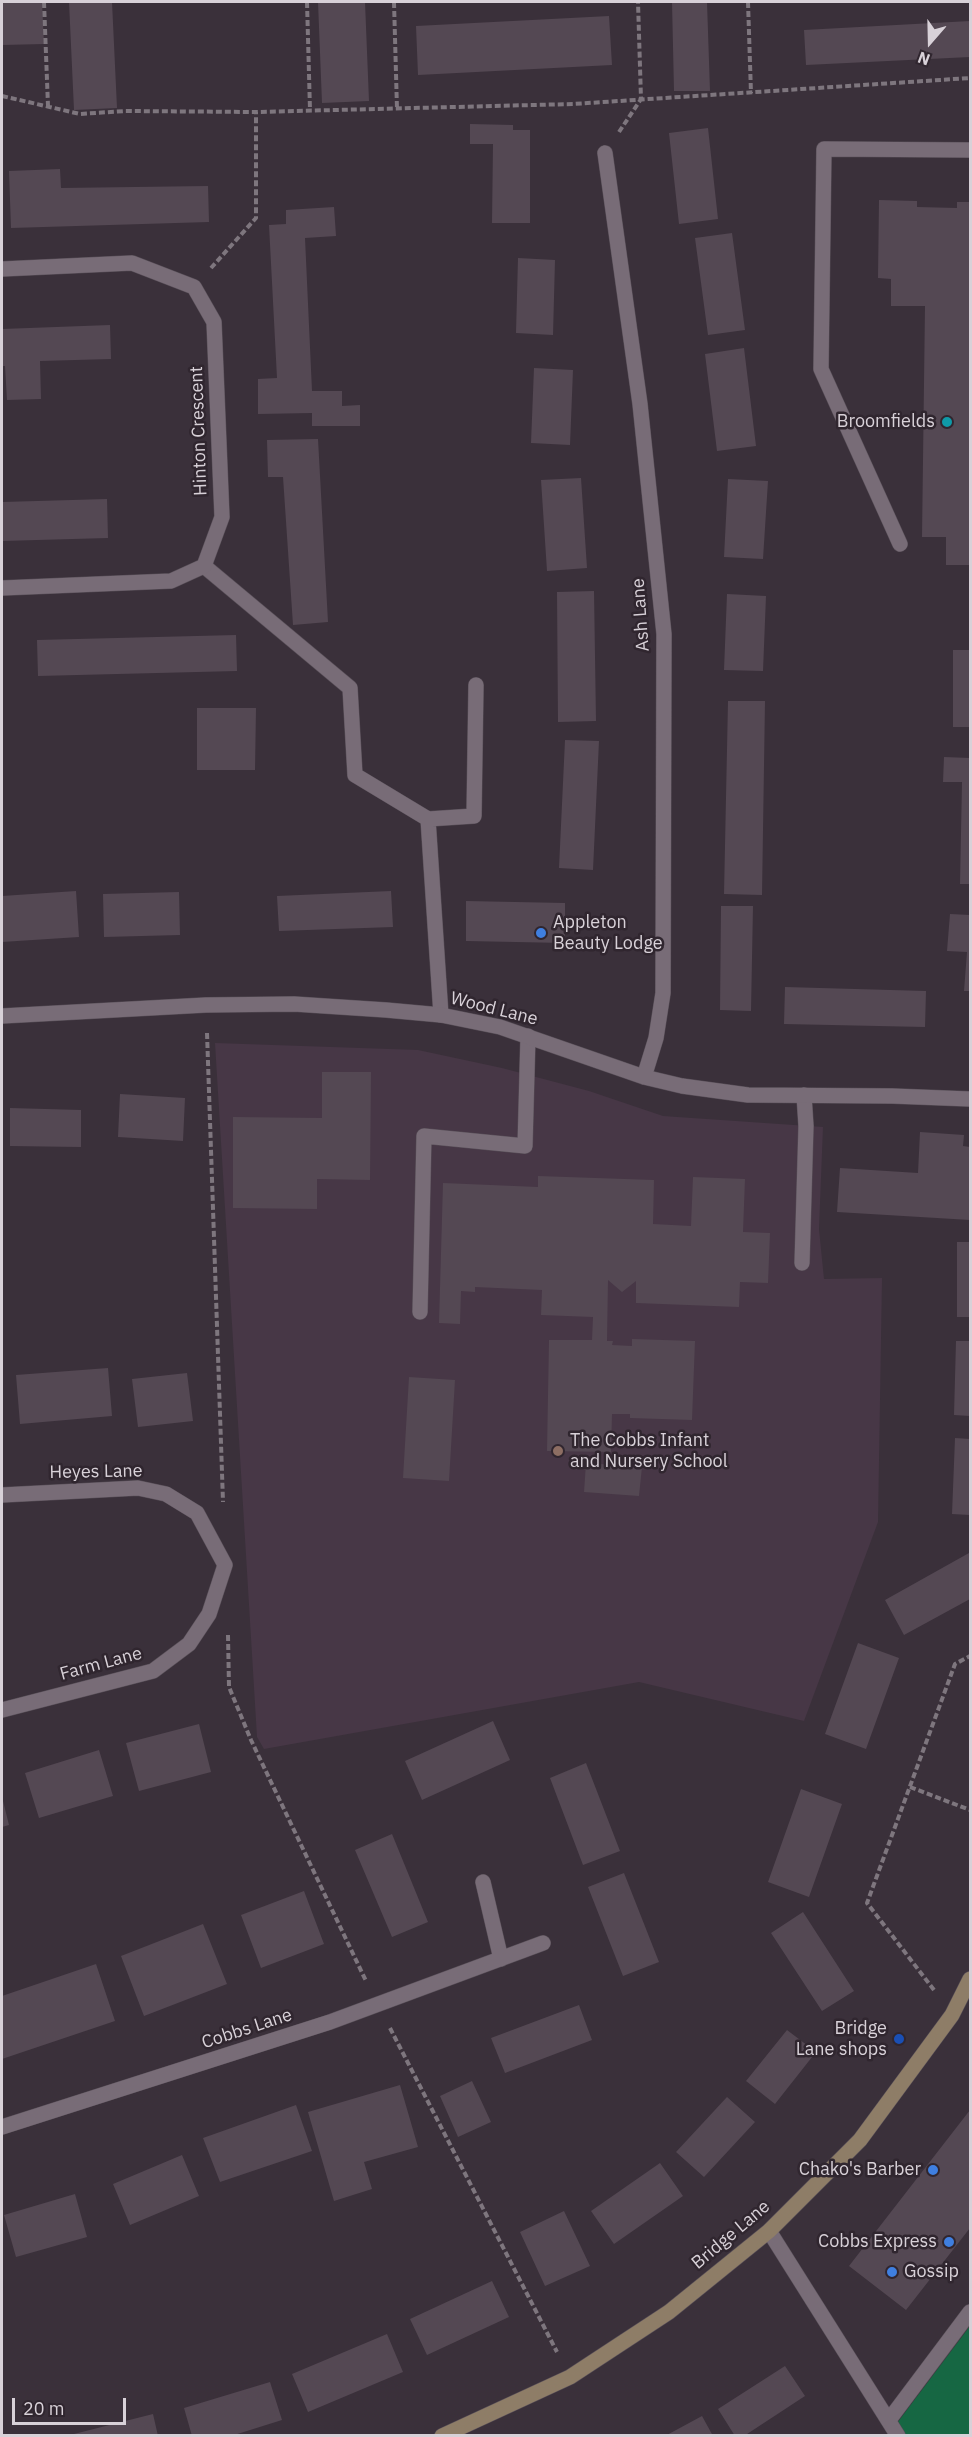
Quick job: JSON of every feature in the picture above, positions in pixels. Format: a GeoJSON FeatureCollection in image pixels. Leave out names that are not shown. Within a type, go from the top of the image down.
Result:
{"type":"FeatureCollection","features":[{"type":"Feature","properties":{"kind":"street"},"geometry":{"type":"LineString","coordinates":[[900,544],[822,369],[824,149],[970,150]]}},
{"type":"Feature","properties":{"kind":"street","name":"Ash Lane"},"geometry":{"type":"LineString","coordinates":[[605,153],[640,404],[664,634],[663,993],[656,1038],[645,1077]]}},
{"type":"Feature","properties":{"kind":"street"},"geometry":{"type":"LineString","coordinates":[[2,269],[132,264],[194,287]]}},
{"type":"Feature","properties":{"kind":"street","name":"Hinton Crescent"},"geometry":{"type":"LineString","coordinates":[[194,287],[214,322],[222,517],[204,566]]}},
{"type":"Feature","properties":{"kind":"street"},"geometry":{"type":"LineString","coordinates":[[2,588],[171,581],[204,566],[350,688],[355,775],[429,819],[474,816],[476,685]]}},
{"type":"Feature","properties":{"kind":"street"},"geometry":{"type":"LineString","coordinates":[[429,819],[441,1015]]}},
{"type":"Feature","properties":{"kind":"street","name":"Wood Lane"},"geometry":{"type":"LineString","coordinates":[[2,1016],[206,1005],[294,1004],[441,1015],[500,1026],[645,1077],[682,1086],[748,1095],[970,1100]]}},
{"type":"Feature","properties":{"kind":"street"},"geometry":{"type":"LineString","coordinates":[[420,1312],[424,1136],[525,1146],[528,1036]]}},
{"type":"Feature","properties":{"kind":"street"},"geometry":{"type":"LineString","coordinates":[[802,1263],[806,1126],[804,1095]]}},
{"type":"Feature","properties":{"kind":"street","name":"Heyes Lane"},"geometry":{"type":"LineString","coordinates":[[2,1495],[138,1488],[166,1494],[197,1513],[225,1565]]}},
{"type":"Feature","properties":{"kind":"street","name":"Farm Lane"},"geometry":{"type":"LineString","coordinates":[[2,1710],[153,1671],[189,1644],[209,1614],[225,1565]]}},
{"type":"Feature","properties":{"kind":"street"},"geometry":{"type":"LineString","coordinates":[[483,1882],[501,1959]]}},
{"type":"Feature","properties":{"kind":"street","name":"Cobbs Lane"},"geometry":{"type":"LineString","coordinates":[[2,2127],[330,2022],[543,1943]]}},
{"type":"Feature","properties":{"kind":"street","name":"Bridge Lane"},"geometry":{"type":"LineString","coordinates":[[442,2436],[570,2377],[669,2312],[769,2231],[860,2140],[952,2015],[970,1979]]}},
{"type":"Feature","properties":{"kind":"street"},"geometry":{"type":"LineString","coordinates":[[769,2231],[898,2436]]}},
{"type":"Feature","properties":{"kind":"street"},"geometry":{"type":"LineString","coordinates":[[889,2420],[970,2312]]}},
{"type":"Feature","properties":{"kind":"path"},"geometry":{"type":"LineString","coordinates":[[44,2],[48,106]]}},
{"type":"Feature","properties":{"kind":"path"},"geometry":{"type":"LineString","coordinates":[[307,2],[310,110]]}},
{"type":"Feature","properties":{"kind":"path"},"geometry":{"type":"LineString","coordinates":[[394,2],[397,109]]}},
{"type":"Feature","properties":{"kind":"path"},"geometry":{"type":"LineString","coordinates":[[605,153],[641,99],[638,2]]}},
{"type":"Feature","properties":{"kind":"path"},"geometry":{"type":"LineString","coordinates":[[748,2],[751,93]]}},
{"type":"Feature","properties":{"kind":"path"},"geometry":{"type":"LineString","coordinates":[[2,96],[80,114],[125,111],[256,112],[573,104],[970,78]]}},
{"type":"Feature","properties":{"kind":"path"},"geometry":{"type":"LineString","coordinates":[[194,287],[256,218],[256,112]]}},
{"type":"Feature","properties":{"kind":"path"},"geometry":{"type":"LineString","coordinates":[[206,1005],[223,1506]]}},
{"type":"Feature","properties":{"kind":"path"},"geometry":{"type":"LineString","coordinates":[[228,1632],[230,1688],[251,1740],[377,2004],[570,2377]]}},
{"type":"Feature","properties":{"kind":"path"},"geometry":{"type":"LineString","coordinates":[[952,2015],[867,1903],[955,1664],[970,1656]]}},
{"type":"Feature","properties":{"kind":"path"},"geometry":{"type":"LineString","coordinates":[[910,1787],[970,1810]]}},
{"type":"Feature","properties":{"kind":"shaded area","name":"The Cobbs Infant and Nursery School"},"geometry":{"type":"Polygon","coordinates":[[[215,1043],[418,1050],[502,1068],[589,1091],[663,1116],[823,1127],[819,1229],[824,1279],[882,1278],[878,1522],[804,1721],[639,1682],[264,1749],[257,1737],[215,1043]]]}},
{"type":"Feature","properties":{"kind":"green space"},"geometry":{"type":"Polygon","coordinates":[[[970,2326],[970,2435],[888,2435],[970,2326]]]}},
{"type":"Feature","properties":{"kind":"building"},"geometry":{"type":"Polygon","coordinates":[[[2,2],[42,2],[44,44],[2,45],[2,2]]]}},
{"type":"Feature","properties":{"kind":"building"},"geometry":{"type":"Polygon","coordinates":[[[69,2],[112,2],[117,108],[74,110],[69,2]]]}},
{"type":"Feature","properties":{"kind":"building"},"geometry":{"type":"Polygon","coordinates":[[[318,2],[365,2],[369,101],[322,103],[318,2]]]}},
{"type":"Feature","properties":{"kind":"building"},"geometry":{"type":"Polygon","coordinates":[[[672,2],[707,2],[710,91],[674,91],[672,2]]]}},
{"type":"Feature","properties":{"kind":"building"},"geometry":{"type":"Polygon","coordinates":[[[609,16],[612,65],[418,75],[416,26],[609,16]]]}},
{"type":"Feature","properties":{"kind":"building"},"geometry":{"type":"Polygon","coordinates":[[[970,21],[970,57],[806,65],[804,30],[970,21]]]}},
{"type":"Feature","properties":{"kind":"building"},"geometry":{"type":"Polygon","coordinates":[[[470,124],[513,125],[513,130],[530,130],[530,223],[492,223],[493,144],[470,144],[470,124]]]}},
{"type":"Feature","properties":{"kind":"building"},"geometry":{"type":"Polygon","coordinates":[[[708,128],[718,219],[679,224],[669,133],[708,128]]]}},
{"type":"Feature","properties":{"kind":"building"},"geometry":{"type":"Polygon","coordinates":[[[60,169],[61,188],[208,186],[209,222],[11,228],[9,171],[60,169]]]}},
{"type":"Feature","properties":{"kind":"building","name":"Broomfields"},"geometry":{"type":"Polygon","coordinates":[[[879,200],[917,201],[917,207],[957,208],[957,202],[970,202],[970,565],[946,565],[946,537],[922,537],[925,306],[891,306],[891,279],[878,278],[879,200]]]}},
{"type":"Feature","properties":{"kind":"building"},"geometry":{"type":"Polygon","coordinates":[[[334,207],[336,236],[305,238],[312,391],[342,391],[342,406],[360,405],[360,426],[312,426],[312,413],[258,414],[258,379],[277,378],[269,225],[286,224],[286,210],[334,207]]]}},
{"type":"Feature","properties":{"kind":"building"},"geometry":{"type":"Polygon","coordinates":[[[732,233],[745,330],[708,335],[695,238],[732,233]]]}},
{"type":"Feature","properties":{"kind":"building"},"geometry":{"type":"Polygon","coordinates":[[[518,258],[555,260],[553,335],[516,333],[518,258]]]}},
{"type":"Feature","properties":{"kind":"building"},"geometry":{"type":"Polygon","coordinates":[[[110,325],[111,359],[40,361],[41,399],[7,400],[5,366],[2,366],[2,329],[110,325]]]}},
{"type":"Feature","properties":{"kind":"building"},"geometry":{"type":"Polygon","coordinates":[[[744,348],[756,446],[717,451],[705,354],[744,348]]]}},
{"type":"Feature","properties":{"kind":"building"},"geometry":{"type":"Polygon","coordinates":[[[534,368],[573,370],[570,445],[531,443],[534,368]]]}},
{"type":"Feature","properties":{"kind":"building"},"geometry":{"type":"Polygon","coordinates":[[[318,439],[328,622],[293,625],[283,477],[268,477],[267,440],[318,439]]]}},
{"type":"Feature","properties":{"kind":"building"},"geometry":{"type":"Polygon","coordinates":[[[581,478],[587,568],[547,571],[541,480],[581,478]]]}},
{"type":"Feature","properties":{"kind":"building"},"geometry":{"type":"Polygon","coordinates":[[[728,479],[768,481],[763,559],[724,557],[728,479]]]}},
{"type":"Feature","properties":{"kind":"building"},"geometry":{"type":"Polygon","coordinates":[[[107,499],[108,538],[2,541],[2,502],[107,499]]]}},
{"type":"Feature","properties":{"kind":"building"},"geometry":{"type":"Polygon","coordinates":[[[594,591],[596,721],[558,722],[557,592],[594,591]]]}},
{"type":"Feature","properties":{"kind":"building"},"geometry":{"type":"Polygon","coordinates":[[[727,594],[766,596],[763,671],[724,670],[727,594]]]}},
{"type":"Feature","properties":{"kind":"building"},"geometry":{"type":"Polygon","coordinates":[[[236,635],[237,671],[38,676],[37,640],[236,635]]]}},
{"type":"Feature","properties":{"kind":"building"},"geometry":{"type":"Polygon","coordinates":[[[953,650],[970,650],[970,727],[953,727],[953,650]]]}},
{"type":"Feature","properties":{"kind":"building"},"geometry":{"type":"Polygon","coordinates":[[[728,701],[765,701],[762,895],[724,894],[728,701]]]}},
{"type":"Feature","properties":{"kind":"building"},"geometry":{"type":"Polygon","coordinates":[[[197,708],[256,708],[255,770],[197,770],[197,708]]]}},
{"type":"Feature","properties":{"kind":"building"},"geometry":{"type":"Polygon","coordinates":[[[565,740],[599,741],[593,870],[559,868],[565,740]]]}},
{"type":"Feature","properties":{"kind":"building"},"geometry":{"type":"Polygon","coordinates":[[[944,757],[970,758],[970,884],[960,884],[962,782],[943,782],[944,757]]]}},
{"type":"Feature","properties":{"kind":"building"},"geometry":{"type":"Polygon","coordinates":[[[76,891],[79,937],[2,942],[2,896],[76,891]]]}},
{"type":"Feature","properties":{"kind":"building"},"geometry":{"type":"Polygon","coordinates":[[[391,891],[393,927],[279,931],[277,896],[391,891]]]}},
{"type":"Feature","properties":{"kind":"building"},"geometry":{"type":"Polygon","coordinates":[[[179,892],[180,935],[104,937],[103,894],[179,892]]]}},
{"type":"Feature","properties":{"kind":"building"},"geometry":{"type":"Polygon","coordinates":[[[466,901],[565,903],[565,943],[466,941],[466,901]]]}},
{"type":"Feature","properties":{"kind":"building"},"geometry":{"type":"Polygon","coordinates":[[[721,906],[753,906],[751,1011],[720,1010],[721,906]]]}},
{"type":"Feature","properties":{"kind":"building"},"geometry":{"type":"Polygon","coordinates":[[[950,914],[970,915],[970,991],[964,991],[967,952],[947,951],[950,914]]]}},
{"type":"Feature","properties":{"kind":"building"},"geometry":{"type":"Polygon","coordinates":[[[785,987],[926,991],[925,1027],[784,1024],[785,987]]]}},
{"type":"Feature","properties":{"kind":"building"},"geometry":{"type":"Polygon","coordinates":[[[322,1072],[371,1072],[370,1180],[317,1179],[317,1209],[233,1208],[233,1117],[322,1118],[322,1072]]]}},
{"type":"Feature","properties":{"kind":"building"},"geometry":{"type":"Polygon","coordinates":[[[120,1094],[185,1098],[183,1141],[118,1137],[120,1094]]]}},
{"type":"Feature","properties":{"kind":"building"},"geometry":{"type":"Polygon","coordinates":[[[10,1108],[81,1110],[81,1147],[10,1146],[10,1108]]]}},
{"type":"Feature","properties":{"kind":"building"},"geometry":{"type":"Polygon","coordinates":[[[920,1132],[964,1135],[963,1146],[970,1147],[970,1220],[837,1212],[840,1168],[918,1173],[920,1132]]]}},
{"type":"Feature","properties":{"kind":"building"},"geometry":{"type":"Polygon","coordinates":[[[538,1176],[654,1180],[653,1224],[691,1226],[693,1177],[745,1179],[743,1232],[770,1233],[768,1283],[740,1282],[739,1307],[636,1303],[636,1281],[622,1292],[608,1280],[607,1341],[613,1341],[612,1345],[632,1346],[632,1339],[695,1341],[692,1420],[630,1418],[630,1414],[612,1414],[611,1452],[547,1451],[549,1340],[592,1340],[593,1317],[541,1315],[542,1290],[475,1287],[475,1292],[461,1291],[460,1324],[439,1323],[443,1183],[538,1187],[538,1176]]]}},
{"type":"Feature","properties":{"kind":"building"},"geometry":{"type":"Polygon","coordinates":[[[957,1242],[970,1242],[970,1317],[957,1317],[957,1242]]]}},
{"type":"Feature","properties":{"kind":"building"},"geometry":{"type":"Polygon","coordinates":[[[956,1341],[970,1341],[970,1416],[954,1415],[956,1341]]]}},
{"type":"Feature","properties":{"kind":"building"},"geometry":{"type":"Polygon","coordinates":[[[108,1368],[112,1416],[20,1424],[16,1375],[108,1368]]]}},
{"type":"Feature","properties":{"kind":"building"},"geometry":{"type":"Polygon","coordinates":[[[187,1373],[193,1421],[138,1427],[132,1379],[187,1373]]]}},
{"type":"Feature","properties":{"kind":"building"},"geometry":{"type":"Polygon","coordinates":[[[409,1377],[455,1380],[449,1481],[403,1478],[409,1377]]]}},
{"type":"Feature","properties":{"kind":"building"},"geometry":{"type":"Polygon","coordinates":[[[955,1438],[970,1439],[970,1515],[952,1514],[955,1438]]]}},
{"type":"Feature","properties":{"kind":"building"},"geometry":{"type":"Polygon","coordinates":[[[586,1463],[642,1467],[639,1496],[584,1492],[586,1463]]]}},
{"type":"Feature","properties":{"kind":"building"},"geometry":{"type":"Polygon","coordinates":[[[969,1553],[970,1599],[904,1635],[885,1600],[969,1553]]]}},
{"type":"Feature","properties":{"kind":"building"},"geometry":{"type":"Polygon","coordinates":[[[858,1643],[899,1658],[866,1749],[825,1734],[858,1643]]]}},
{"type":"Feature","properties":{"kind":"building"},"geometry":{"type":"Polygon","coordinates":[[[493,1721],[510,1760],[422,1800],[405,1761],[493,1721]]]}},
{"type":"Feature","properties":{"kind":"building"},"geometry":{"type":"Polygon","coordinates":[[[199,1724],[211,1772],[139,1791],[126,1743],[199,1724]]]}},
{"type":"Feature","properties":{"kind":"building"},"geometry":{"type":"Polygon","coordinates":[[[99,1750],[113,1796],[39,1818],[25,1773],[99,1750]]]}},
{"type":"Feature","properties":{"kind":"building"},"geometry":{"type":"Polygon","coordinates":[[[586,1763],[620,1851],[583,1865],[550,1778],[586,1763]]]}},
{"type":"Feature","properties":{"kind":"building"},"geometry":{"type":"Polygon","coordinates":[[[801,1789],[842,1804],[809,1897],[768,1882],[801,1789]]]}},
{"type":"Feature","properties":{"kind":"building"},"geometry":{"type":"Polygon","coordinates":[[[2,1797],[9,1825],[2,1827],[2,1797]]]}},
{"type":"Feature","properties":{"kind":"building"},"geometry":{"type":"Polygon","coordinates":[[[392,1834],[428,1922],[392,1937],[355,1850],[392,1834]]]}},
{"type":"Feature","properties":{"kind":"building"},"geometry":{"type":"Polygon","coordinates":[[[624,1873],[659,1962],[623,1976],[588,1887],[624,1873]]]}},
{"type":"Feature","properties":{"kind":"building"},"geometry":{"type":"Polygon","coordinates":[[[304,1891],[324,1944],[261,1968],[241,1915],[304,1891]]]}},
{"type":"Feature","properties":{"kind":"building"},"geometry":{"type":"Polygon","coordinates":[[[803,1912],[854,1991],[822,2011],[771,1933],[803,1912]]]}},
{"type":"Feature","properties":{"kind":"building"},"geometry":{"type":"Polygon","coordinates":[[[203,1924],[227,1984],[144,2016],[121,1956],[203,1924]]]}},
{"type":"Feature","properties":{"kind":"building"},"geometry":{"type":"Polygon","coordinates":[[[96,1964],[115,2021],[2,2059],[2,1996],[96,1964]]]}},
{"type":"Feature","properties":{"kind":"building"},"geometry":{"type":"Polygon","coordinates":[[[579,2005],[592,2040],[505,2073],[491,2038],[579,2005]]]}},
{"type":"Feature","properties":{"kind":"building"},"geometry":{"type":"Polygon","coordinates":[[[787,2030],[816,2052],[775,2104],[746,2081],[787,2030]]]}},
{"type":"Feature","properties":{"kind":"building"},"geometry":{"type":"Polygon","coordinates":[[[472,2081],[491,2122],[458,2137],[440,2096],[472,2081]]]}},
{"type":"Feature","properties":{"kind":"building"},"geometry":{"type":"Polygon","coordinates":[[[400,2085],[418,2147],[364,2162],[372,2189],[334,2201],[308,2112],[400,2085]]]}},
{"type":"Feature","properties":{"kind":"building"},"geometry":{"type":"Polygon","coordinates":[[[727,2097],[755,2122],[704,2177],[676,2152],[727,2097]]]}},
{"type":"Feature","properties":{"kind":"building"},"geometry":{"type":"Polygon","coordinates":[[[296,2105],[312,2151],[220,2182],[203,2138],[296,2105]]]}},
{"type":"Feature","properties":{"kind":"building"},"geometry":{"type":"Polygon","coordinates":[[[970,2110],[970,2228],[906,2310],[849,2266],[970,2110]]]}},
{"type":"Feature","properties":{"kind":"building"},"geometry":{"type":"Polygon","coordinates":[[[182,2155],[199,2196],[130,2225],[113,2184],[182,2155]]]}},
{"type":"Feature","properties":{"kind":"building"},"geometry":{"type":"Polygon","coordinates":[[[660,2163],[683,2196],[614,2244],[591,2211],[660,2163]]]}},
{"type":"Feature","properties":{"kind":"building"},"geometry":{"type":"Polygon","coordinates":[[[75,2194],[87,2237],[16,2257],[4,2215],[75,2194]]]}},
{"type":"Feature","properties":{"kind":"building"},"geometry":{"type":"Polygon","coordinates":[[[564,2211],[590,2266],[545,2286],[520,2232],[564,2211]]]}},
{"type":"Feature","properties":{"kind":"building"},"geometry":{"type":"Polygon","coordinates":[[[492,2281],[509,2317],[427,2355],[410,2319],[492,2281]]]}},
{"type":"Feature","properties":{"kind":"building"},"geometry":{"type":"Polygon","coordinates":[[[387,2334],[403,2372],[308,2412],[292,2374],[387,2334]]]}},
{"type":"Feature","properties":{"kind":"building"},"geometry":{"type":"Polygon","coordinates":[[[785,2366],[805,2396],[744,2436],[735,2436],[718,2409],[785,2366]]]}},
{"type":"Feature","properties":{"kind":"building"},"geometry":{"type":"Polygon","coordinates":[[[270,2382],[282,2420],[231,2436],[192,2436],[184,2408],[270,2382]]]}},
{"type":"Feature","properties":{"kind":"building"},"geometry":{"type":"Polygon","coordinates":[[[153,2414],[158,2436],[70,2435],[153,2414]]]}},
{"type":"Feature","properties":{"kind":"building"},"geometry":{"type":"Polygon","coordinates":[[[702,2416],[713,2436],[665,2436],[702,2416]]]}},
{"type":"Feature","properties":{"kind":"place","name":"Broomfields"},"geometry":{"type":"Point","coordinates":[947,422]}},
{"type":"Feature","properties":{"kind":"place","name":"Appleton Beauty Lodge"},"geometry":{"type":"Point","coordinates":[541,933]}},
{"type":"Feature","properties":{"kind":"place","name":"The Cobbs Infant and Nursery School"},"geometry":{"type":"Point","coordinates":[558,1451]}},
{"type":"Feature","properties":{"kind":"place","name":"Bridge Lane shops"},"geometry":{"type":"Point","coordinates":[899,2039]}},
{"type":"Feature","properties":{"kind":"place","name":"Chako's Barber"},"geometry":{"type":"Point","coordinates":[933,2170]}},
{"type":"Feature","properties":{"kind":"place","name":"Cobbs Express"},"geometry":{"type":"Point","coordinates":[949,2242]}},
{"type":"Feature","properties":{"kind":"place","name":"Gossip"},"geometry":{"type":"Point","coordinates":[892,2272]}}]}
